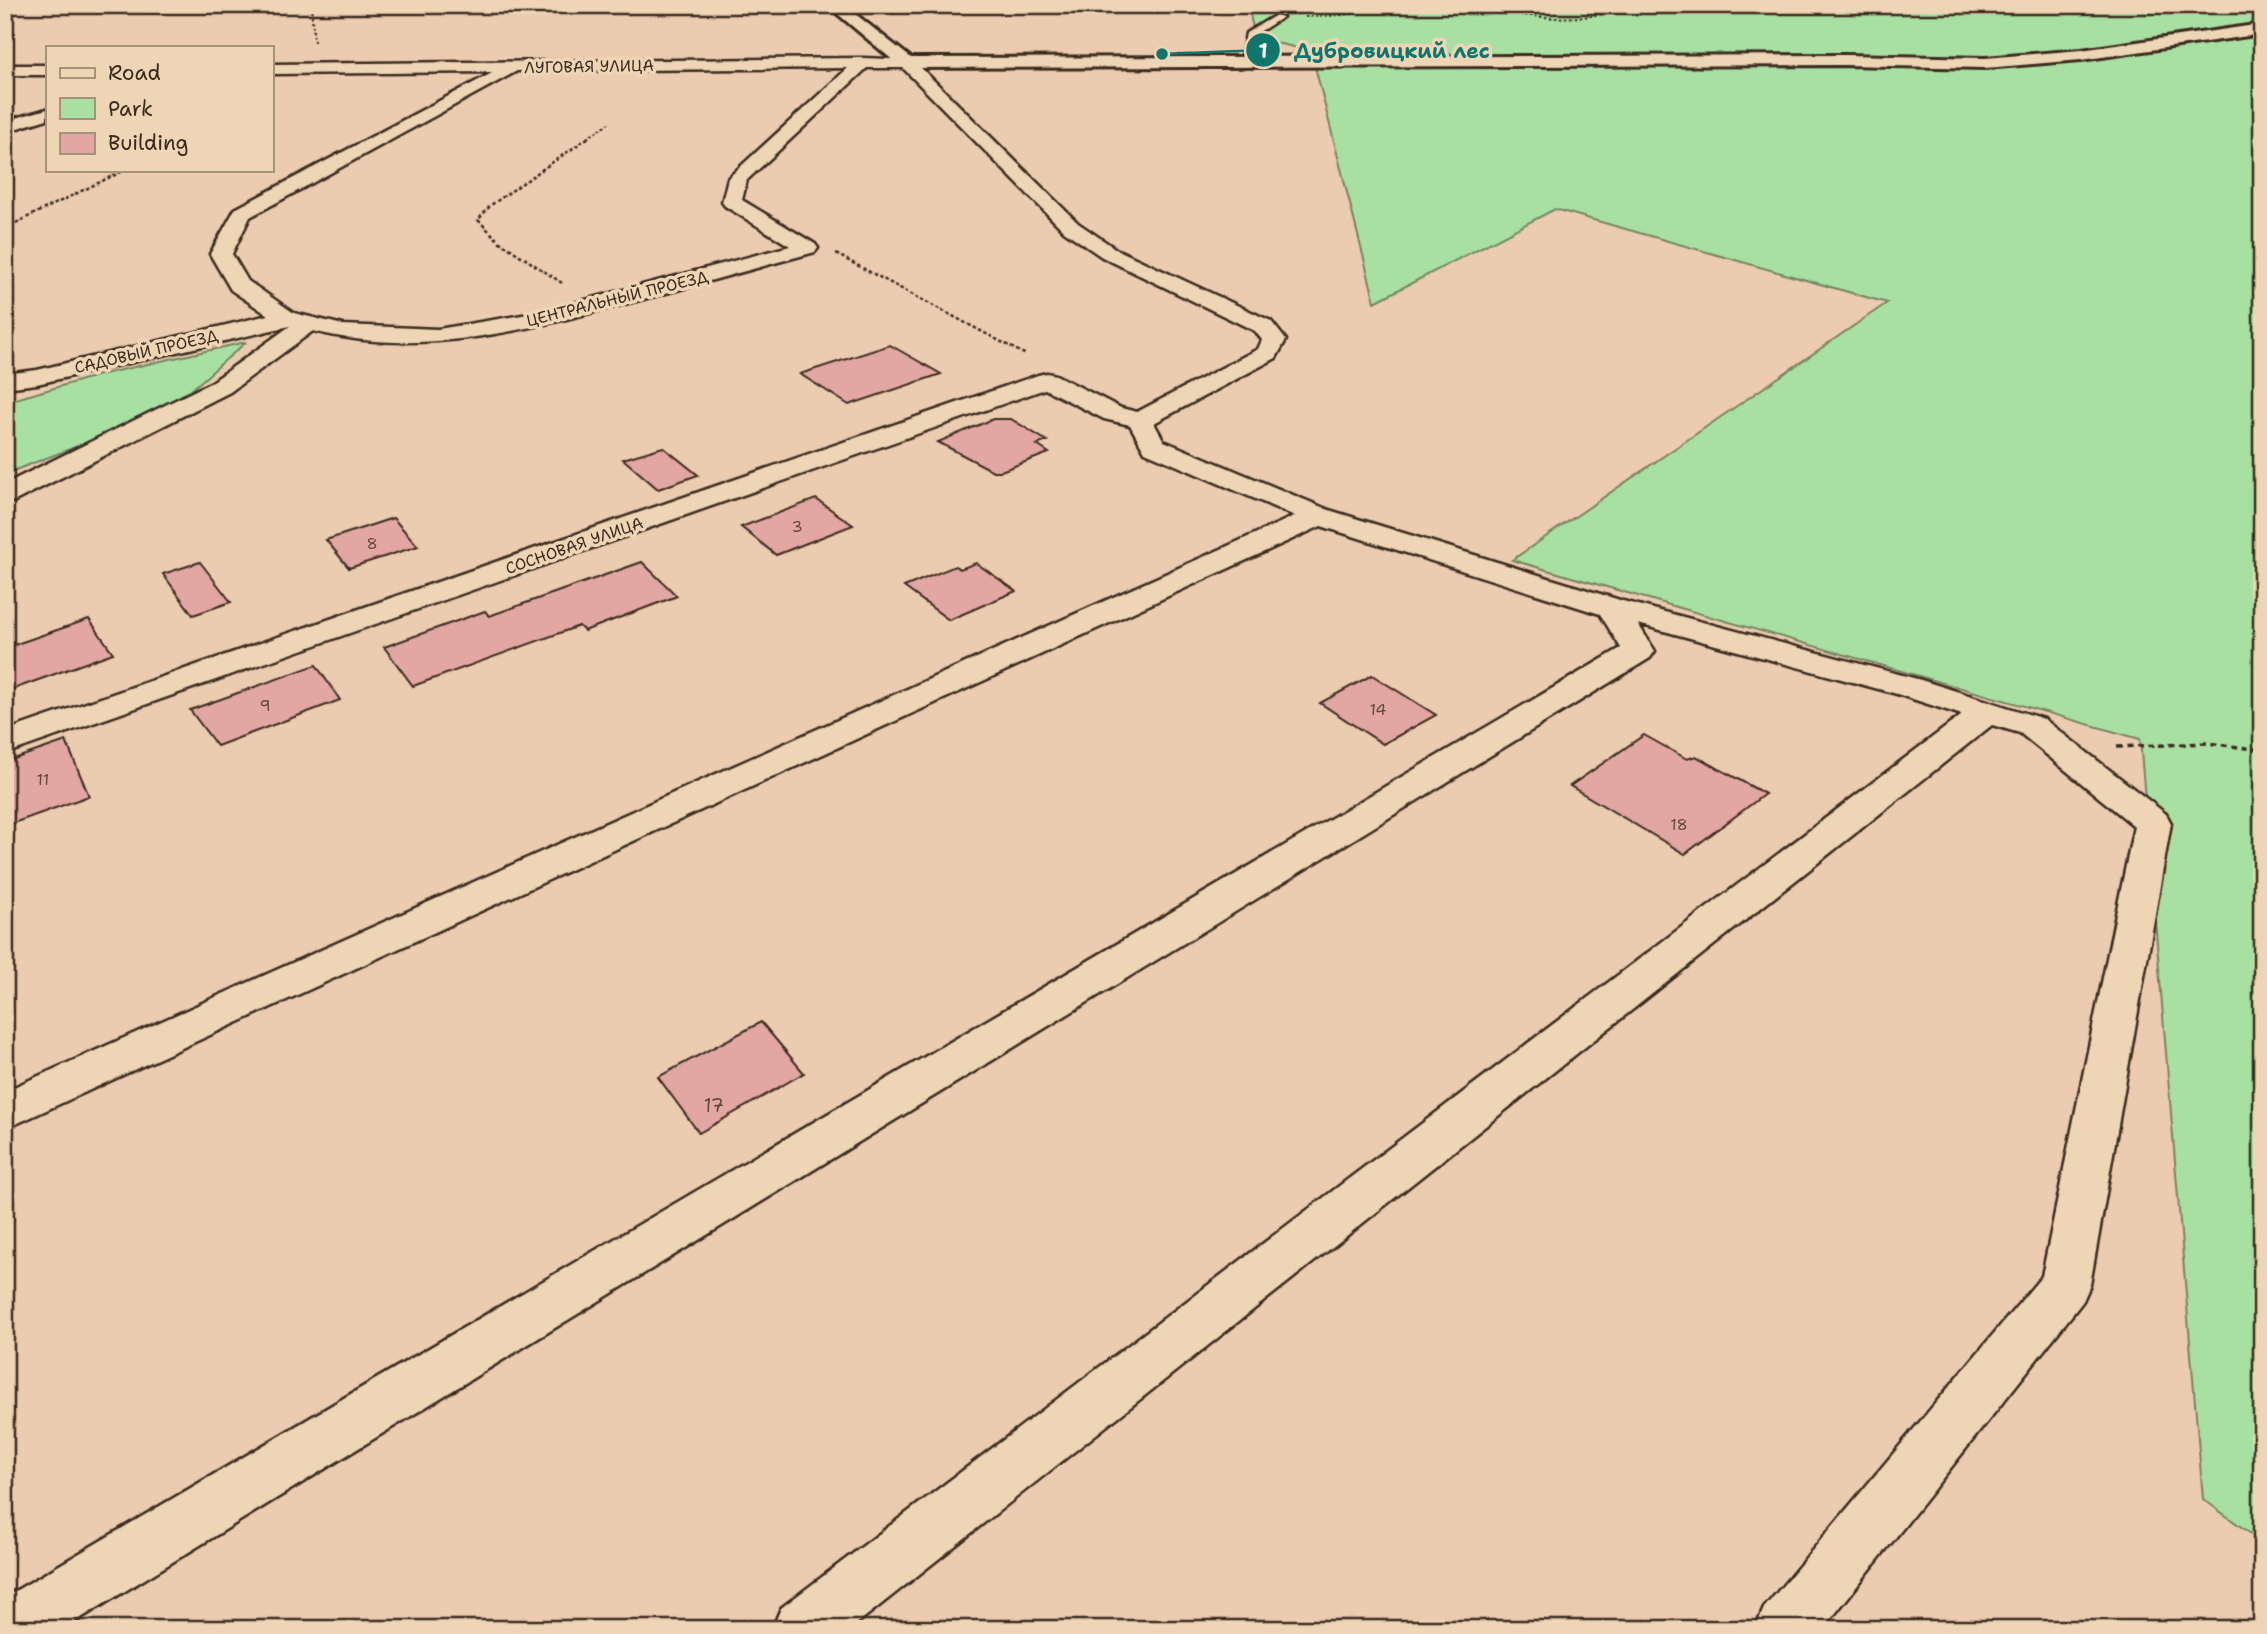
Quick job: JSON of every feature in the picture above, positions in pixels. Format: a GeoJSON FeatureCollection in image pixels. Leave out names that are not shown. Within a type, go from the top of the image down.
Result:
{"type":"FeatureCollection","features":[{"type":"Feature","properties":{"kind":"street"},"geometry":{"type":"LineString","coordinates":[[839,10],[907,63],[1071,228],[1109,253],[1262,326],[1274,340],[1268,353],[1140,420],[1112,414],[1047,380]]}},
{"type":"Feature","properties":{"kind":"street"},"geometry":{"type":"LineString","coordinates":[[907,63],[1845,60],[1985,63],[2081,55],[2262,29]]}},
{"type":"Feature","properties":{"kind":"street"},"geometry":{"type":"LineString","coordinates":[[808,248],[732,202],[738,178],[863,63]]}},
{"type":"Feature","properties":{"kind":"street","name":"ЛУГОВАЯ УЛИЦА"},"geometry":{"type":"LineString","coordinates":[[273,69],[907,63]]}},
{"type":"Feature","properties":{"kind":"street","name":"ЦЕНТРАЛЬНЫЙ ПРОЕЗД"},"geometry":{"type":"LineString","coordinates":[[515,67],[242,213],[221,254],[239,285],[297,321],[342,332],[438,336],[541,319],[808,248]]}},
{"type":"Feature","properties":{"kind":"street"},"geometry":{"type":"LineString","coordinates":[[5,71],[46,70]]}},
{"type":"Feature","properties":{"kind":"street"},"geometry":{"type":"LineString","coordinates":[[5,127],[46,114]]}},
{"type":"Feature","properties":{"kind":"street"},"geometry":{"type":"LineString","coordinates":[[5,495],[221,387],[297,321]]}},
{"type":"Feature","properties":{"kind":"street","name":"САДОВЫЙ ПРОЕЗД"},"geometry":{"type":"LineString","coordinates":[[5,381],[37,377],[297,321]]}},
{"type":"Feature","properties":{"kind":"street","name":"СОСНОВАЯ УЛИЦА"},"geometry":{"type":"LineString","coordinates":[[5,743],[1047,380]]}},
{"type":"Feature","properties":{"kind":"street"},"geometry":{"type":"LineString","coordinates":[[1140,420],[1154,446],[1319,516],[1612,608],[1909,687],[2032,726],[2153,824],[2065,1285],[1784,1629]]}},
{"type":"Feature","properties":{"kind":"street"},"geometry":{"type":"LineString","coordinates":[[5,1111],[1319,516]]}},
{"type":"Feature","properties":{"kind":"street"},"geometry":{"type":"LineString","coordinates":[[8,1629],[1639,651],[1612,608]]}},
{"type":"Feature","properties":{"kind":"street"},"geometry":{"type":"LineString","coordinates":[[802,1629],[1987,712]]}},
{"type":"Feature","properties":{"kind":"lane"},"geometry":{"type":"LineString","coordinates":[[1243,64],[1249,35],[1279,17]]}},
{"type":"Feature","properties":{"kind":"path"},"geometry":{"type":"LineString","coordinates":[[839,10],[1048,5]]}},
{"type":"Feature","properties":{"kind":"path"},"geometry":{"type":"LineString","coordinates":[[1279,17],[1342,15],[1412,5]]}},
{"type":"Feature","properties":{"kind":"path"},"geometry":{"type":"LineString","coordinates":[[1471,5],[1498,13],[1541,18],[1582,17],[1665,6],[1813,9],[1858,5]]}},
{"type":"Feature","properties":{"kind":"path"},"geometry":{"type":"LineString","coordinates":[[594,304],[500,242],[478,220],[491,205],[610,123]]}},
{"type":"Feature","properties":{"kind":"path"},"geometry":{"type":"LineString","coordinates":[[5,228],[121,172]]}},
{"type":"Feature","properties":{"kind":"path"},"geometry":{"type":"LineString","coordinates":[[808,248],[838,254],[1051,369],[1047,380]]}},
{"type":"Feature","properties":{"kind":"path"},"geometry":{"type":"LineString","coordinates":[[2066,751],[2176,743],[2237,744],[2262,750]]}},
{"type":"Feature","properties":{"kind":"green space"},"geometry":{"type":"Polygon","coordinates":[[[1248,5],[2262,5],[2262,1542],[2203,1499],[2140,739],[1512,560],[1887,303],[1555,209],[1375,302],[1311,51],[1255,38],[1248,5]]]}},
{"type":"Feature","properties":{"kind":"green space"},"geometry":{"type":"Polygon","coordinates":[[[246,342],[166,412],[5,474],[5,402],[103,374],[246,342]]]}},
{"type":"Feature","properties":{"kind":"building"},"geometry":{"type":"Polygon","coordinates":[[[890,345],[941,374],[849,405],[800,374],[890,345]]]}},
{"type":"Feature","properties":{"kind":"building"},"geometry":{"type":"Polygon","coordinates":[[[993,419],[1011,419],[1047,441],[1037,445],[1049,453],[1001,471],[993,471],[938,442],[993,419]]]}},
{"type":"Feature","properties":{"kind":"building"},"geometry":{"type":"Polygon","coordinates":[[[663,447],[698,475],[658,489],[623,459],[663,447]]]}},
{"type":"Feature","properties":{"kind":"building"},"geometry":{"type":"Polygon","coordinates":[[[816,499],[853,525],[776,555],[741,527],[816,499]]]}},
{"type":"Feature","properties":{"kind":"building"},"geometry":{"type":"Polygon","coordinates":[[[393,518],[418,546],[349,568],[326,540],[393,518]]]}},
{"type":"Feature","properties":{"kind":"building"},"geometry":{"type":"Polygon","coordinates":[[[200,562],[231,602],[193,615],[163,574],[200,562]]]}},
{"type":"Feature","properties":{"kind":"building"},"geometry":{"type":"Polygon","coordinates":[[[642,562],[677,596],[584,631],[579,626],[413,686],[384,647],[485,611],[489,616],[642,562]]]}},
{"type":"Feature","properties":{"kind":"building"},"geometry":{"type":"Polygon","coordinates":[[[976,563],[1016,591],[949,620],[904,587],[955,566],[960,569],[976,563]]]}},
{"type":"Feature","properties":{"kind":"building"},"geometry":{"type":"Polygon","coordinates":[[[89,619],[113,653],[5,692],[5,648],[89,619]]]}},
{"type":"Feature","properties":{"kind":"building"},"geometry":{"type":"Polygon","coordinates":[[[316,665],[340,700],[217,746],[190,710],[316,665]]]}},
{"type":"Feature","properties":{"kind":"building"},"geometry":{"type":"Polygon","coordinates":[[[1372,675],[1436,715],[1383,744],[1320,703],[1372,675]]]}},
{"type":"Feature","properties":{"kind":"building"},"geometry":{"type":"Polygon","coordinates":[[[1644,735],[1687,759],[1696,756],[1765,794],[1685,854],[1570,786],[1644,735]]]}},
{"type":"Feature","properties":{"kind":"building"},"geometry":{"type":"Polygon","coordinates":[[[66,741],[89,796],[5,826],[5,762],[66,741]]]}},
{"type":"Feature","properties":{"kind":"building"},"geometry":{"type":"Polygon","coordinates":[[[761,1022],[804,1073],[699,1133],[658,1077],[761,1022]]]}},
{"type":"Feature","properties":{"kind":"place","name":"Дубровицкий лес"},"geometry":{"type":"Point","coordinates":[1162,54]}}]}
